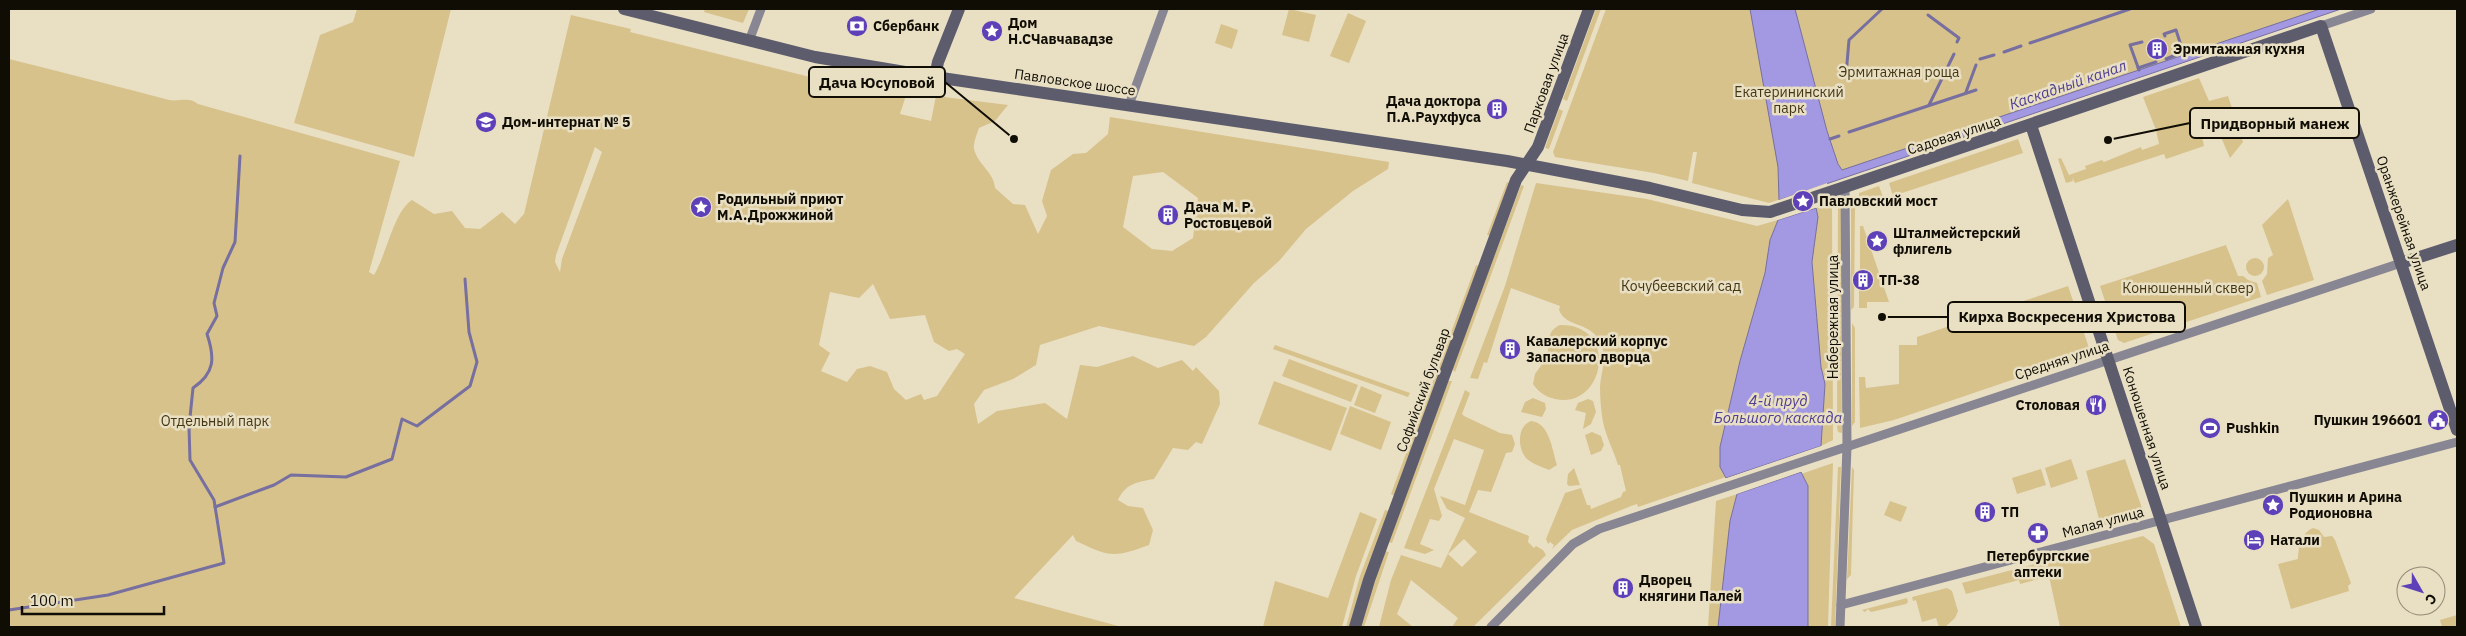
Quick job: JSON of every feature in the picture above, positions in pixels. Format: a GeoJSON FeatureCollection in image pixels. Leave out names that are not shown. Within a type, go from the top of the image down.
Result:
{"type":"FeatureCollection","features":[{"type":"Feature","properties":{"kind":"main road","name":"Павловское шоссе"},"geometry":{"type":"LineString","coordinates":[[624,9],[815,57],[935,77],[1526,165]]}},
{"type":"Feature","properties":{"kind":"main road"},"geometry":{"type":"LineString","coordinates":[[935,77],[938,62],[959,9]]}},
{"type":"Feature","properties":{"kind":"main road","name":"Парковая улица"},"geometry":{"type":"LineString","coordinates":[[1526,165],[1538,147],[1589,9]]}},
{"type":"Feature","properties":{"kind":"main road","name":"Садовая улица"},"geometry":{"type":"LineString","coordinates":[[1526,165],[1650,188],[1742,210],[1760,212],[1775,210],[2321,26]]}},
{"type":"Feature","properties":{"kind":"main road","name":"Оранжерейная улица"},"geometry":{"type":"LineString","coordinates":[[2321,26],[2457,430]]}},
{"type":"Feature","properties":{"kind":"main road","name":"Конюшенная улица"},"geometry":{"type":"LineString","coordinates":[[2031,125],[2196,627]]}},
{"type":"Feature","properties":{"kind":"main road","name":"Софийский бульвар"},"geometry":{"type":"LineString","coordinates":[[1355,627],[1369,580],[1513,189],[1526,165]]}},
{"type":"Feature","properties":{"kind":"main road","name":"Средняя улица"},"geometry":{"type":"LineString","coordinates":[[2401,263],[2457,245]]}},
{"type":"Feature","properties":{"kind":"street"},"geometry":{"type":"LineString","coordinates":[[749,41],[761,9]]}},
{"type":"Feature","properties":{"kind":"street"},"geometry":{"type":"LineString","coordinates":[[1129,105],[1164,9]]}},
{"type":"Feature","properties":{"kind":"street","name":"Садовая улица"},"geometry":{"type":"LineString","coordinates":[[2321,26],[2371,9]]}},
{"type":"Feature","properties":{"kind":"street","name":"Набережная улица"},"geometry":{"type":"LineString","coordinates":[[1840,627],[1847,447],[1845,187]]}},
{"type":"Feature","properties":{"kind":"street","name":"Средняя улица"},"geometry":{"type":"LineString","coordinates":[[1491,627],[1573,544],[1586,535],[1829,452],[2401,263]]}},
{"type":"Feature","properties":{"kind":"street","name":"Малая улица"},"geometry":{"type":"LineString","coordinates":[[1841,605],[2457,442]]}},
{"type":"Feature","properties":{"kind":"green space"},"geometry":{"type":"Polygon","coordinates":[[[357,9],[451,9],[414,157],[294,123],[320,35],[353,22],[357,9]]]}},
{"type":"Feature","properties":{"kind":"green space"},"geometry":{"type":"Polygon","coordinates":[[[705,9],[749,9],[743,23],[704,12],[705,9]]]}},
{"type":"Feature","properties":{"kind":"green space"},"geometry":{"type":"Polygon","coordinates":[[[1289,9],[1316,15],[1309,42],[1282,35],[1289,9]]]}},
{"type":"Feature","properties":{"kind":"green space"},"geometry":{"type":"Polygon","coordinates":[[[1596,9],[1601,9],[1567,101],[1563,99],[1596,9]]]}},
{"type":"Feature","properties":{"kind":"green space","name":"Екатерининский парк"},"geometry":{"type":"Polygon","coordinates":[[[1606,9],[2341,9],[1769,203],[1692,183],[1697,152],[1693,152],[1688,181],[1654,173],[1555,157],[1553,152],[1606,9]]]}},
{"type":"Feature","properties":{"kind":"green space"},"geometry":{"type":"Polygon","coordinates":[[[1348,13],[1366,21],[1349,63],[1330,56],[1348,13]]]}},
{"type":"Feature","properties":{"kind":"green space","name":"Отдельный парк"},"geometry":{"type":"Polygon","coordinates":[[[571,15],[631,29],[630,32],[826,81],[907,92],[900,114],[931,121],[936,96],[1008,105],[995,121],[979,128],[974,149],[979,160],[992,177],[995,188],[1013,204],[1025,205],[1038,234],[1047,216],[1042,201],[1051,170],[1073,154],[1086,153],[1108,134],[1110,117],[1389,162],[1388,169],[1353,191],[1306,229],[1279,261],[1254,283],[1206,337],[1194,346],[1099,326],[1040,345],[1036,365],[1013,379],[984,390],[974,404],[978,424],[997,411],[1045,403],[1067,419],[1080,365],[1097,367],[1133,356],[1158,368],[1182,360],[1193,371],[1196,367],[1219,391],[1220,404],[1202,444],[1196,442],[1188,450],[1173,448],[1154,479],[1142,481],[1128,487],[1118,500],[1128,506],[1143,508],[1153,530],[1149,545],[1119,554],[1112,554],[1076,541],[1073,535],[1014,598],[1122,627],[9,627],[9,59],[169,100],[191,100],[198,104],[400,161],[369,272],[374,275],[400,214],[412,200],[434,214],[452,211],[465,228],[480,229],[502,212],[515,224],[524,214],[571,15]],[[595,147],[556,255],[555,262],[560,272],[562,259],[602,152],[595,147]],[[1163,172],[1133,176],[1123,227],[1152,249],[1172,251],[1193,238],[1198,198],[1163,172]],[[873,284],[859,298],[830,292],[819,345],[830,353],[821,371],[847,382],[857,369],[870,366],[887,372],[894,389],[906,400],[921,394],[924,400],[937,396],[965,354],[957,349],[949,351],[934,342],[925,315],[890,319],[873,284]]]}},
{"type":"Feature","properties":{"kind":"green space"},"geometry":{"type":"Polygon","coordinates":[[[1221,24],[1238,30],[1232,49],[1215,43],[1221,24]]]}},
{"type":"Feature","properties":{"kind":"green space"},"geometry":{"type":"Polygon","coordinates":[[[2199,78],[2209,101],[2228,96],[2243,142],[2230,158],[2214,121],[2201,132],[2204,146],[2166,159],[2164,154],[2075,183],[2072,177],[2073,181],[2066,183],[2058,159],[2061,158],[2069,175],[2086,169],[2085,166],[2102,160],[2104,162],[2141,147],[2142,150],[2159,144],[2156,130],[2143,97],[2199,78]]]}},
{"type":"Feature","properties":{"kind":"green space"},"geometry":{"type":"Polygon","coordinates":[[[1559,109],[1563,111],[1549,149],[1545,148],[1546,145],[1559,109]]]}},
{"type":"Feature","properties":{"kind":"green space"},"geometry":{"type":"Polygon","coordinates":[[[2018,139],[2023,153],[1893,196],[1889,183],[2018,139]]]}},
{"type":"Feature","properties":{"kind":"green space"},"geometry":{"type":"Polygon","coordinates":[[[1507,182],[1510,183],[1491,236],[1487,235],[1507,182]]]}},
{"type":"Feature","properties":{"kind":"green space","name":"Кочубеевский сад"},"geometry":{"type":"Polygon","coordinates":[[[1536,183],[1647,199],[1757,226],[1778,220],[1770,240],[1765,273],[1740,361],[1720,447],[1720,467],[1726,477],[1638,507],[1637,504],[1631,506],[1572,530],[1552,549],[1554,545],[1550,542],[1548,544],[1546,539],[1565,493],[1581,488],[1587,505],[1590,505],[1591,509],[1621,497],[1623,492],[1626,491],[1620,465],[1618,465],[1608,439],[1602,418],[1600,387],[1604,353],[1596,335],[1562,316],[1559,310],[1560,306],[1511,288],[1487,363],[1484,362],[1478,379],[1470,378],[1505,286],[1536,183]]]}},
{"type":"Feature","properties":{"kind":"green space"},"geometry":{"type":"Polygon","coordinates":[[[1521,185],[1524,186],[1455,372],[1452,369],[1521,185]]]}},
{"type":"Feature","properties":{"kind":"green space"},"geometry":{"type":"Polygon","coordinates":[[[1879,186],[1884,200],[1859,207],[1859,193],[1879,186]]]}},
{"type":"Feature","properties":{"kind":"green space","name":"Конюшенный сквер"},"geometry":{"type":"Polygon","coordinates":[[[2288,199],[2314,280],[2267,295],[2262,281],[2267,274],[2268,258],[2273,255],[2262,225],[2288,199]]]}},
{"type":"Feature","properties":{"kind":"green space"},"geometry":{"type":"Polygon","coordinates":[[[1832,202],[1833,440],[1821,446],[1825,384],[1821,367],[1812,262],[1817,221],[1816,208],[1832,202]]]}},
{"type":"Feature","properties":{"kind":"green space"},"geometry":{"type":"Polygon","coordinates":[[[1851,202],[1855,206],[1854,307],[1851,310],[1851,202]]]}},
{"type":"Feature","properties":{"kind":"green space"},"geometry":{"type":"Polygon","coordinates":[[[1838,204],[1841,204],[1842,433],[1838,432],[1837,427],[1838,204]]]}},
{"type":"Feature","properties":{"kind":"green space"},"geometry":{"type":"Polygon","coordinates":[[[1860,226],[1863,226],[1889,302],[1867,302],[1867,308],[1859,308],[1859,289],[1868,288],[1867,276],[1860,275],[1860,226]]]}},
{"type":"Feature","properties":{"kind":"green space","name":"Конюшенный сквер"},"geometry":{"type":"Polygon","coordinates":[[[2226,245],[2238,276],[2243,276],[2257,283],[2261,297],[2124,343],[2118,340],[2100,286],[2226,245]]]}},
{"type":"Feature","properties":{"kind":"green space","name":"Конюшенный сквер"},"geometry":{"type":"Polygon","coordinates":[[[2255,258],[2261,261],[2264,267],[2261,273],[2255,276],[2249,273],[2246,267],[2249,261],[2255,258]]]}},
{"type":"Feature","properties":{"kind":"green space"},"geometry":{"type":"Polygon","coordinates":[[[1476,265],[1479,266],[1395,496],[1391,494],[1476,265]]]}},
{"type":"Feature","properties":{"kind":"green space"},"geometry":{"type":"Polygon","coordinates":[[[2068,286],[2088,345],[2089,352],[2086,355],[1894,420],[1860,428],[1859,377],[1865,377],[1866,388],[1899,384],[1899,345],[1917,345],[1917,337],[2068,286]]]}},
{"type":"Feature","properties":{"kind":"green space"},"geometry":{"type":"Polygon","coordinates":[[[1852,323],[1855,328],[1855,422],[1852,426],[1852,323]]]}},
{"type":"Feature","properties":{"kind":"green space"},"geometry":{"type":"Polygon","coordinates":[[[1560,325],[1579,328],[1592,338],[1598,351],[1599,366],[1594,380],[1585,392],[1572,399],[1548,397],[1533,384],[1535,374],[1545,360],[1552,362],[1554,356],[1548,354],[1549,340],[1553,330],[1560,325]]]}},
{"type":"Feature","properties":{"kind":"green space"},"geometry":{"type":"Polygon","coordinates":[[[1275,345],[1410,393],[1408,397],[1273,349],[1275,345]]]}},
{"type":"Feature","properties":{"kind":"green space"},"geometry":{"type":"Polygon","coordinates":[[[1289,359],[1358,385],[1351,402],[1282,376],[1289,359]]]}},
{"type":"Feature","properties":{"kind":"green space"},"geometry":{"type":"Polygon","coordinates":[[[1274,381],[1347,408],[1331,451],[1258,424],[1274,381]]]}},
{"type":"Feature","properties":{"kind":"green space"},"geometry":{"type":"Polygon","coordinates":[[[1448,381],[1452,381],[1392,543],[1388,542],[1448,381]]]}},
{"type":"Feature","properties":{"kind":"green space"},"geometry":{"type":"Polygon","coordinates":[[[1361,386],[1382,395],[1375,413],[1354,405],[1361,386]]]}},
{"type":"Feature","properties":{"kind":"green space"},"geometry":{"type":"Polygon","coordinates":[[[1465,390],[1470,393],[1462,414],[1500,433],[1512,435],[1515,444],[1512,452],[1506,453],[1491,492],[1478,490],[1469,512],[1529,536],[1528,542],[1534,548],[1536,546],[1543,550],[1546,555],[1473,627],[1452,627],[1458,618],[1411,580],[1397,614],[1413,627],[1379,627],[1391,580],[1401,555],[1441,568],[1465,518],[1447,509],[1440,496],[1465,505],[1484,450],[1454,439],[1434,489],[1442,516],[1439,521],[1430,519],[1420,544],[1434,550],[1425,554],[1404,548],[1465,390]],[[1464,539],[1448,554],[1462,567],[1477,552],[1464,539]]]}},
{"type":"Feature","properties":{"kind":"green space"},"geometry":{"type":"Polygon","coordinates":[[[1533,398],[1545,403],[1546,409],[1542,417],[1521,412],[1525,402],[1533,398]]]}},
{"type":"Feature","properties":{"kind":"green space"},"geometry":{"type":"Polygon","coordinates":[[[1588,399],[1593,401],[1596,412],[1591,424],[1583,429],[1586,413],[1575,410],[1578,403],[1588,399]]]}},
{"type":"Feature","properties":{"kind":"green space"},"geometry":{"type":"Polygon","coordinates":[[[1350,406],[1391,422],[1381,450],[1340,434],[1350,406]]]}},
{"type":"Feature","properties":{"kind":"green space"},"geometry":{"type":"Polygon","coordinates":[[[1531,421],[1542,427],[1549,438],[1557,465],[1549,470],[1529,461],[1521,450],[1521,433],[1526,424],[1531,421]]]}},
{"type":"Feature","properties":{"kind":"green space"},"geometry":{"type":"Polygon","coordinates":[[[1592,432],[1601,436],[1604,445],[1601,451],[1591,455],[1585,435],[1592,432]]]}},
{"type":"Feature","properties":{"kind":"green space"},"geometry":{"type":"Polygon","coordinates":[[[2071,459],[2078,479],[2051,488],[2045,468],[2071,459]]]}},
{"type":"Feature","properties":{"kind":"green space"},"geometry":{"type":"Polygon","coordinates":[[[2125,459],[2144,514],[2101,526],[2086,471],[2125,459]]]}},
{"type":"Feature","properties":{"kind":"green space"},"geometry":{"type":"Polygon","coordinates":[[[1833,463],[1828,627],[1808,627],[1808,486],[1801,474],[1833,463]]]}},
{"type":"Feature","properties":{"kind":"green space"},"geometry":{"type":"Polygon","coordinates":[[[1838,467],[1841,467],[1835,627],[1831,627],[1838,467]]]}},
{"type":"Feature","properties":{"kind":"green space"},"geometry":{"type":"Polygon","coordinates":[[[1852,467],[1854,470],[1851,575],[1847,579],[1852,467]]]}},
{"type":"Feature","properties":{"kind":"green space"},"geometry":{"type":"Polygon","coordinates":[[[1574,468],[1580,485],[1569,486],[1567,484],[1568,474],[1574,468]]]}},
{"type":"Feature","properties":{"kind":"green space"},"geometry":{"type":"Polygon","coordinates":[[[2041,469],[2046,485],[2017,494],[2012,478],[2041,469]]]}},
{"type":"Feature","properties":{"kind":"green space"},"geometry":{"type":"Polygon","coordinates":[[[1737,494],[1730,521],[1718,627],[1708,627],[1716,501],[1737,494]]]}},
{"type":"Feature","properties":{"kind":"green space"},"geometry":{"type":"Polygon","coordinates":[[[1890,501],[1907,507],[1901,522],[1884,515],[1890,501]]]}},
{"type":"Feature","properties":{"kind":"green space"},"geometry":{"type":"Polygon","coordinates":[[[1385,510],[1389,511],[1350,627],[1346,627],[1360,576],[1385,510]]]}},
{"type":"Feature","properties":{"kind":"green space"},"geometry":{"type":"Polygon","coordinates":[[[1360,512],[1377,519],[1356,576],[1342,627],[1263,627],[1275,581],[1328,598],[1360,512]]]}},
{"type":"Feature","properties":{"kind":"green space"},"geometry":{"type":"Polygon","coordinates":[[[2313,528],[2319,530],[2324,537],[2332,536],[2335,540],[2351,583],[2348,586],[2349,591],[2291,609],[2278,564],[2298,559],[2299,545],[2302,537],[2313,528]]]}},
{"type":"Feature","properties":{"kind":"green space"},"geometry":{"type":"Polygon","coordinates":[[[2143,536],[2154,544],[2181,627],[2060,627],[2049,576],[2020,584],[2019,580],[1966,594],[1962,583],[2143,536]]]}},
{"type":"Feature","properties":{"kind":"green space"},"geometry":{"type":"Polygon","coordinates":[[[1384,551],[1389,552],[1364,627],[1360,627],[1384,551]]]}},
{"type":"Feature","properties":{"kind":"green space"},"geometry":{"type":"Polygon","coordinates":[[[1947,588],[1952,591],[1958,611],[1955,618],[1945,627],[1939,627],[1936,618],[1922,622],[1916,600],[1913,601],[1912,597],[1947,588]]]}},
{"type":"Feature","properties":{"kind":"green space"},"geometry":{"type":"Polygon","coordinates":[[[1907,598],[1908,602],[1906,604],[1871,612],[1868,609],[1865,612],[1862,610],[1907,598]]]}},
{"type":"Feature","properties":{"kind":"green space"},"geometry":{"type":"Polygon","coordinates":[[[2457,615],[2457,627],[2442,627],[2440,620],[2457,615]]]}},
{"type":"Feature","properties":{"kind":"water"},"geometry":{"type":"Polygon","coordinates":[[[1750,9],[1795,9],[1827,131],[1838,164],[1842,170],[2320,9],[2341,9],[1779,200],[1778,167],[1750,9]]]}},
{"type":"Feature","properties":{"kind":"water","name":"4-й пруд Большого каскада"},"geometry":{"type":"Polygon","coordinates":[[[1816,208],[1818,217],[1812,262],[1821,367],[1825,384],[1821,446],[1726,478],[1720,467],[1720,447],[1740,361],[1765,273],[1770,240],[1778,220],[1816,208]]]}},
{"type":"Feature","properties":{"kind":"water"},"geometry":{"type":"Polygon","coordinates":[[[1801,472],[1808,486],[1808,627],[1718,627],[1730,521],[1737,494],[1801,472]]]}},
{"type":"Feature","properties":{"kind":"pier"},"geometry":{"type":"Polygon","coordinates":[[[1827,183],[1828,186],[1779,202],[1776,201],[1827,183]]]}},
{"type":"Feature","properties":{"kind":"pier"},"geometry":{"type":"Polygon","coordinates":[[[1815,206],[1818,207],[1778,220],[1778,217],[1815,206]]]}},
{"type":"Feature","properties":{"kind":"pier"},"geometry":{"type":"Polygon","coordinates":[[[1824,445],[1822,448],[1727,481],[1724,479],[1824,445]]]}},
{"type":"Feature","properties":{"kind":"pier"},"geometry":{"type":"Polygon","coordinates":[[[1800,470],[1803,471],[1734,495],[1736,491],[1800,470]]]}},
{"type":"Feature","properties":{"kind":"waterway"},"geometry":{"type":"LineString","coordinates":[[1846,75],[1849,40],[1882,9]]}},
{"type":"Feature","properties":{"kind":"waterway"},"geometry":{"type":"LineString","coordinates":[[2030,43],[2130,9]]}},
{"type":"Feature","properties":{"kind":"waterway"},"geometry":{"type":"LineString","coordinates":[[1928,15],[1959,38],[1957,42]]}},
{"type":"Feature","properties":{"kind":"waterway"},"geometry":{"type":"LineString","coordinates":[[2165,36],[2164,34],[2176,30],[2184,55]]}},
{"type":"Feature","properties":{"kind":"waterway"},"geometry":{"type":"LineString","coordinates":[[2139,70],[2130,45],[2142,42]]}},
{"type":"Feature","properties":{"kind":"waterway"},"geometry":{"type":"LineString","coordinates":[[2004,52],[2021,46]]}},
{"type":"Feature","properties":{"kind":"waterway"},"geometry":{"type":"LineString","coordinates":[[2166,59],[2183,52]]}},
{"type":"Feature","properties":{"kind":"waterway"},"geometry":{"type":"LineString","coordinates":[[1929,105],[1954,54]]}},
{"type":"Feature","properties":{"kind":"waterway"},"geometry":{"type":"LineString","coordinates":[[1980,59],[1994,55]]}},
{"type":"Feature","properties":{"kind":"waterway"},"geometry":{"type":"LineString","coordinates":[[2138,68],[2156,62]]}},
{"type":"Feature","properties":{"kind":"waterway"},"geometry":{"type":"LineString","coordinates":[[1966,92],[1976,65]]}},
{"type":"Feature","properties":{"kind":"waterway"},"geometry":{"type":"LineString","coordinates":[[1849,132],[1976,90]]}},
{"type":"Feature","properties":{"kind":"waterway"},"geometry":{"type":"LineString","coordinates":[[1830,139],[1839,136]]}},
{"type":"Feature","properties":{"kind":"waterway"},"geometry":{"type":"LineString","coordinates":[[9,610],[108,595],[224,563],[214,500],[190,460],[189,427],[193,388],[206,377],[211,364],[211,350],[207,334],[217,316],[214,303],[223,268],[235,242],[240,156]]}},
{"type":"Feature","properties":{"kind":"waterway"},"geometry":{"type":"LineString","coordinates":[[215,507],[274,485],[291,475],[346,477],[392,459],[402,419],[417,426],[470,386],[477,362],[469,332],[465,279]]}},
{"type":"Feature","properties":{"kind":"place","name":"Сбербанк"},"geometry":{"type":"Point","coordinates":[857,26]}},
{"type":"Feature","properties":{"kind":"place","name":"Дом Н.СЧавчавадзе"},"geometry":{"type":"Point","coordinates":[992,31]}},
{"type":"Feature","properties":{"kind":"place","name":"Эрмитажная кухня"},"geometry":{"type":"Point","coordinates":[2157,49]}},
{"type":"Feature","properties":{"kind":"place","name":"Дача доктора П.А.Раухфуса"},"geometry":{"type":"Point","coordinates":[1497,109]}},
{"type":"Feature","properties":{"kind":"place","name":"Дом-интернат № 5"},"geometry":{"type":"Point","coordinates":[486,122]}},
{"type":"Feature","properties":{"kind":"place","name":"Дача Юсуповой"},"geometry":{"type":"Point","coordinates":[1014,139]}},
{"type":"Feature","properties":{"kind":"place","name":"Придворный манеж"},"geometry":{"type":"Point","coordinates":[2108,140]}},
{"type":"Feature","properties":{"kind":"place","name":"Павловский мост"},"geometry":{"type":"Point","coordinates":[1803,201]}},
{"type":"Feature","properties":{"kind":"place","name":"Родильный приют М.А.Дрожжиной"},"geometry":{"type":"Point","coordinates":[701,207]}},
{"type":"Feature","properties":{"kind":"place","name":"Дача М. Р. Ростовцевой"},"geometry":{"type":"Point","coordinates":[1168,215]}},
{"type":"Feature","properties":{"kind":"place","name":"Шталмейстерский флигель"},"geometry":{"type":"Point","coordinates":[1877,241]}},
{"type":"Feature","properties":{"kind":"place","name":"ТП-38"},"geometry":{"type":"Point","coordinates":[1863,280]}},
{"type":"Feature","properties":{"kind":"place","name":"Кирха Воскресения Христова"},"geometry":{"type":"Point","coordinates":[1882,317]}},
{"type":"Feature","properties":{"kind":"place","name":"Кавалерский корпус Запасного дворца"},"geometry":{"type":"Point","coordinates":[1510,349]}},
{"type":"Feature","properties":{"kind":"place","name":"Столовая"},"geometry":{"type":"Point","coordinates":[2096,405]}},
{"type":"Feature","properties":{"kind":"place","name":"Пушкин 196601"},"geometry":{"type":"Point","coordinates":[2438,420]}},
{"type":"Feature","properties":{"kind":"place","name":"Pushkin"},"geometry":{"type":"Point","coordinates":[2210,428]}},
{"type":"Feature","properties":{"kind":"place","name":"Пушкин и Арина Родионовна"},"geometry":{"type":"Point","coordinates":[2273,505]}},
{"type":"Feature","properties":{"kind":"place","name":"ТП"},"geometry":{"type":"Point","coordinates":[1985,512]}},
{"type":"Feature","properties":{"kind":"place","name":"Петербургские аптеки"},"geometry":{"type":"Point","coordinates":[2038,533]}},
{"type":"Feature","properties":{"kind":"place","name":"Натали"},"geometry":{"type":"Point","coordinates":[2254,540]}},
{"type":"Feature","properties":{"kind":"place","name":"Дворец княгини Палей"},"geometry":{"type":"Point","coordinates":[1623,588]}},
{"type":"Feature","properties":{"kind":"park label","name":"Эрмитажная роща"},"geometry":{"type":"Point","coordinates":[1899,72]}},
{"type":"Feature","properties":{"kind":"water label","name":"Каскадный канал"},"geometry":{"type":"Point","coordinates":[2068,85]}}]}
